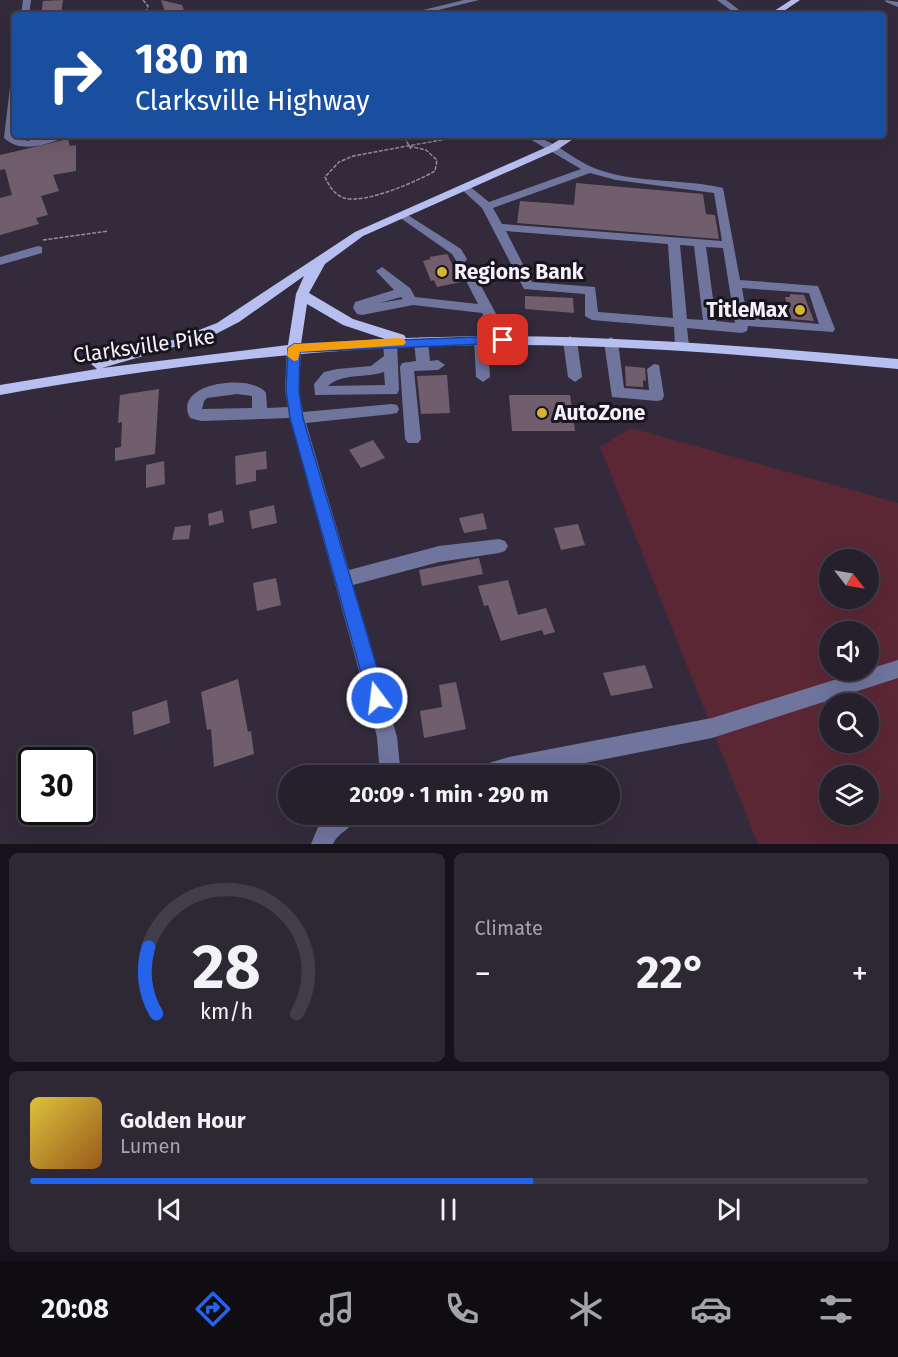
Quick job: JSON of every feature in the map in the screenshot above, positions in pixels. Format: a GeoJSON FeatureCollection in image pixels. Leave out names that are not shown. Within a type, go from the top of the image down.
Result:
{"type":"FeatureCollection","features":[{"type":"Feature","properties":{"kind":"main road"},"geometry":{"type":"LineString","coordinates":[[777,12],[796,0]]}},
{"type":"Feature","properties":{"kind":"main road"},"geometry":{"type":"LineString","coordinates":[[34,383],[187,340],[221,327],[254,307],[293,276],[321,261],[359,234],[465,188],[569,138]]}},
{"type":"Feature","properties":{"kind":"main road"},"geometry":{"type":"LineString","coordinates":[[294,348],[302,294],[309,276],[321,261]]}},
{"type":"Feature","properties":{"kind":"main road"},"geometry":{"type":"LineString","coordinates":[[302,294],[323,311],[350,325],[417,342]]}},
{"type":"Feature","properties":{"kind":"main road","name":"Clarksville Pike"},"geometry":{"type":"LineString","coordinates":[[0,390],[165,362],[294,348],[391,352],[417,342],[481,340],[570,340],[682,345],[898,364]]}},
{"type":"Feature","properties":{"kind":"street"},"geometry":{"type":"LineString","coordinates":[[421,12],[475,0]]}},
{"type":"Feature","properties":{"kind":"street"},"geometry":{"type":"LineString","coordinates":[[720,0],[738,12]]}},
{"type":"Feature","properties":{"kind":"street"},"geometry":{"type":"LineString","coordinates":[[889,0],[898,5]]}},
{"type":"Feature","properties":{"kind":"street"},"geometry":{"type":"LineString","coordinates":[[12,108],[8,136],[11,141],[19,144],[49,138]]}},
{"type":"Feature","properties":{"kind":"street"},"geometry":{"type":"LineString","coordinates":[[534,138],[590,170],[616,177],[719,190],[741,324]]}},
{"type":"Feature","properties":{"kind":"street"},"geometry":{"type":"LineString","coordinates":[[487,206],[590,170]]}},
{"type":"Feature","properties":{"kind":"street"},"geometry":{"type":"LineString","coordinates":[[465,188],[487,206],[528,286],[591,290],[592,316],[828,329],[814,289],[736,284]]}},
{"type":"Feature","properties":{"kind":"street"},"geometry":{"type":"LineString","coordinates":[[403,215],[457,252],[503,340]]}},
{"type":"Feature","properties":{"kind":"street"},"geometry":{"type":"LineString","coordinates":[[499,227],[729,245]]}},
{"type":"Feature","properties":{"kind":"street"},"geometry":{"type":"LineString","coordinates":[[674,241],[682,345]]}},
{"type":"Feature","properties":{"kind":"street"},"geometry":{"type":"LineString","coordinates":[[700,243],[710,324]]}},
{"type":"Feature","properties":{"kind":"street"},"geometry":{"type":"LineString","coordinates":[[0,261],[38,250]]}},
{"type":"Feature","properties":{"kind":"street"},"geometry":{"type":"LineString","coordinates":[[382,271],[409,296],[486,309]]}},
{"type":"Feature","properties":{"kind":"street"},"geometry":{"type":"LineString","coordinates":[[481,340],[483,377]]}},
{"type":"Feature","properties":{"kind":"street"},"geometry":{"type":"LineString","coordinates":[[570,340],[575,377]]}},
{"type":"Feature","properties":{"kind":"street"},"geometry":{"type":"LineString","coordinates":[[413,439],[407,367],[430,365],[417,342]]}},
{"type":"Feature","properties":{"kind":"street"},"geometry":{"type":"LineString","coordinates":[[611,342],[617,393],[657,396],[654,369]]}},
{"type":"Feature","properties":{"kind":"street"},"geometry":{"type":"LineString","coordinates":[[294,348],[292,391],[296,415],[387,736],[390,765]]}},
{"type":"Feature","properties":{"kind":"street"},"geometry":{"type":"LineString","coordinates":[[391,352],[392,390],[320,390],[321,384],[328,376],[377,371],[391,352]]}},
{"type":"Feature","properties":{"kind":"street"},"geometry":{"type":"LineString","coordinates":[[260,414],[296,415],[392,408]]}},
{"type":"Feature","properties":{"kind":"street"},"geometry":{"type":"LineString","coordinates":[[344,579],[439,554],[499,546]]}},
{"type":"Feature","properties":{"kind":"street"},"geometry":{"type":"LineString","coordinates":[[519,765],[712,728],[898,669]]}},
{"type":"Feature","properties":{"kind":"street"},"geometry":{"type":"LineString","coordinates":[[322,844],[329,828],[333,825]]}},
{"type":"Feature","properties":{"kind":"path"},"geometry":{"type":"LineString","coordinates":[[405,138],[410,147],[426,150],[437,160],[435,171],[425,177],[369,197],[353,200],[335,194],[329,187],[325,177],[339,162],[353,156],[410,147],[454,138]]}},
{"type":"Feature","properties":{"kind":"path"},"geometry":{"type":"LineString","coordinates":[[73,236],[108,231]]}},
{"type":"Feature","properties":{"kind":"shaded area"},"geometry":{"type":"Polygon","coordinates":[[[631,428],[898,503],[898,844],[758,844],[600,447],[631,428]]]}},
{"type":"Feature","properties":{"kind":"building"},"geometry":{"type":"Polygon","coordinates":[[[63,0],[61,12],[41,12],[43,1],[63,0]]]}},
{"type":"Feature","properties":{"kind":"building"},"geometry":{"type":"Polygon","coordinates":[[[161,0],[182,5],[185,12],[165,12],[161,0]]]}},
{"type":"Feature","properties":{"kind":"building"},"geometry":{"type":"Polygon","coordinates":[[[68,139],[70,146],[76,145],[76,171],[53,175],[59,191],[41,196],[48,215],[36,218],[39,224],[0,235],[0,198],[12,195],[5,169],[0,170],[0,155],[68,139]]]}},
{"type":"Feature","properties":{"kind":"building"},"geometry":{"type":"Polygon","coordinates":[[[576,183],[703,194],[706,214],[715,215],[719,239],[517,223],[520,201],[574,205],[576,183]]]}},
{"type":"Feature","properties":{"kind":"building","name":"Regions Bank"},"geometry":{"type":"Polygon","coordinates":[[[447,254],[461,282],[437,287],[434,280],[431,281],[423,261],[431,259],[429,257],[447,254]]]}},
{"type":"Feature","properties":{"kind":"building","name":"TitleMax"},"geometry":{"type":"Polygon","coordinates":[[[790,294],[804,295],[814,321],[791,319],[785,297],[790,297],[790,294]]]}},
{"type":"Feature","properties":{"kind":"building"},"geometry":{"type":"Polygon","coordinates":[[[525,296],[573,298],[574,313],[525,309],[525,296]]]}},
{"type":"Feature","properties":{"kind":"building"},"geometry":{"type":"Polygon","coordinates":[[[625,366],[645,368],[646,381],[643,380],[643,387],[626,386],[625,366]]]}},
{"type":"Feature","properties":{"kind":"building"},"geometry":{"type":"Polygon","coordinates":[[[447,375],[450,413],[421,414],[417,376],[447,375]]]}},
{"type":"Feature","properties":{"kind":"building"},"geometry":{"type":"Polygon","coordinates":[[[159,389],[155,454],[115,461],[115,448],[121,447],[122,422],[118,423],[120,395],[159,389]]]}},
{"type":"Feature","properties":{"kind":"building","name":"AutoZone"},"geometry":{"type":"Polygon","coordinates":[[[509,395],[570,395],[575,431],[512,431],[509,395]]]}},
{"type":"Feature","properties":{"kind":"building"},"geometry":{"type":"Polygon","coordinates":[[[373,440],[385,458],[361,468],[349,450],[373,440]]]}},
{"type":"Feature","properties":{"kind":"building"},"geometry":{"type":"Polygon","coordinates":[[[266,451],[267,469],[256,470],[256,481],[236,485],[235,456],[266,451]]]}},
{"type":"Feature","properties":{"kind":"building"},"geometry":{"type":"Polygon","coordinates":[[[164,461],[165,484],[146,488],[146,465],[164,461]]]}},
{"type":"Feature","properties":{"kind":"building"},"geometry":{"type":"Polygon","coordinates":[[[274,505],[277,523],[252,529],[249,511],[274,505]]]}},
{"type":"Feature","properties":{"kind":"building"},"geometry":{"type":"Polygon","coordinates":[[[222,510],[224,522],[209,526],[208,514],[222,510]]]}},
{"type":"Feature","properties":{"kind":"building"},"geometry":{"type":"Polygon","coordinates":[[[483,513],[487,529],[464,533],[459,518],[483,513]]]}},
{"type":"Feature","properties":{"kind":"building"},"geometry":{"type":"Polygon","coordinates":[[[578,524],[585,545],[561,550],[554,528],[578,524]]]}},
{"type":"Feature","properties":{"kind":"building"},"geometry":{"type":"Polygon","coordinates":[[[191,525],[189,539],[172,540],[175,527],[191,525]]]}},
{"type":"Feature","properties":{"kind":"building"},"geometry":{"type":"Polygon","coordinates":[[[479,558],[483,574],[422,586],[419,570],[479,558]]]}},
{"type":"Feature","properties":{"kind":"building"},"geometry":{"type":"Polygon","coordinates":[[[276,578],[281,605],[257,611],[253,583],[276,578]]]}},
{"type":"Feature","properties":{"kind":"building"},"geometry":{"type":"Polygon","coordinates":[[[508,580],[518,615],[546,608],[555,632],[544,635],[542,630],[501,641],[488,605],[484,606],[478,586],[508,580]]]}},
{"type":"Feature","properties":{"kind":"building"},"geometry":{"type":"Polygon","coordinates":[[[645,665],[653,688],[611,696],[603,673],[645,665]]]}},
{"type":"Feature","properties":{"kind":"building"},"geometry":{"type":"Polygon","coordinates":[[[238,679],[248,732],[251,731],[254,754],[214,767],[211,729],[207,730],[201,692],[238,679]]]}},
{"type":"Feature","properties":{"kind":"building"},"geometry":{"type":"Polygon","coordinates":[[[456,682],[466,729],[424,738],[420,711],[442,707],[439,685],[456,682]]]}},
{"type":"Feature","properties":{"kind":"building"},"geometry":{"type":"Polygon","coordinates":[[[167,700],[170,723],[134,735],[132,712],[167,700]]]}},
{"type":"Feature","properties":{"kind":"slow traffic"},"geometry":{"type":"LineString","coordinates":[[294,356],[294,348],[399,342]]}},
{"type":"Feature","properties":{"kind":"place","name":"Regions Bank"},"geometry":{"type":"Point","coordinates":[442,272]}},
{"type":"Feature","properties":{"kind":"place","name":"TitleMax"},"geometry":{"type":"Point","coordinates":[800,310]}},
{"type":"Feature","properties":{"kind":"place","name":"AutoZone"},"geometry":{"type":"Point","coordinates":[542,413]}},
{"type":"Feature","properties":{"kind":"route"},"geometry":{"type":"LineString","coordinates":[[377,698],[297,418],[292,391],[294,348],[503,340]]}}]}
